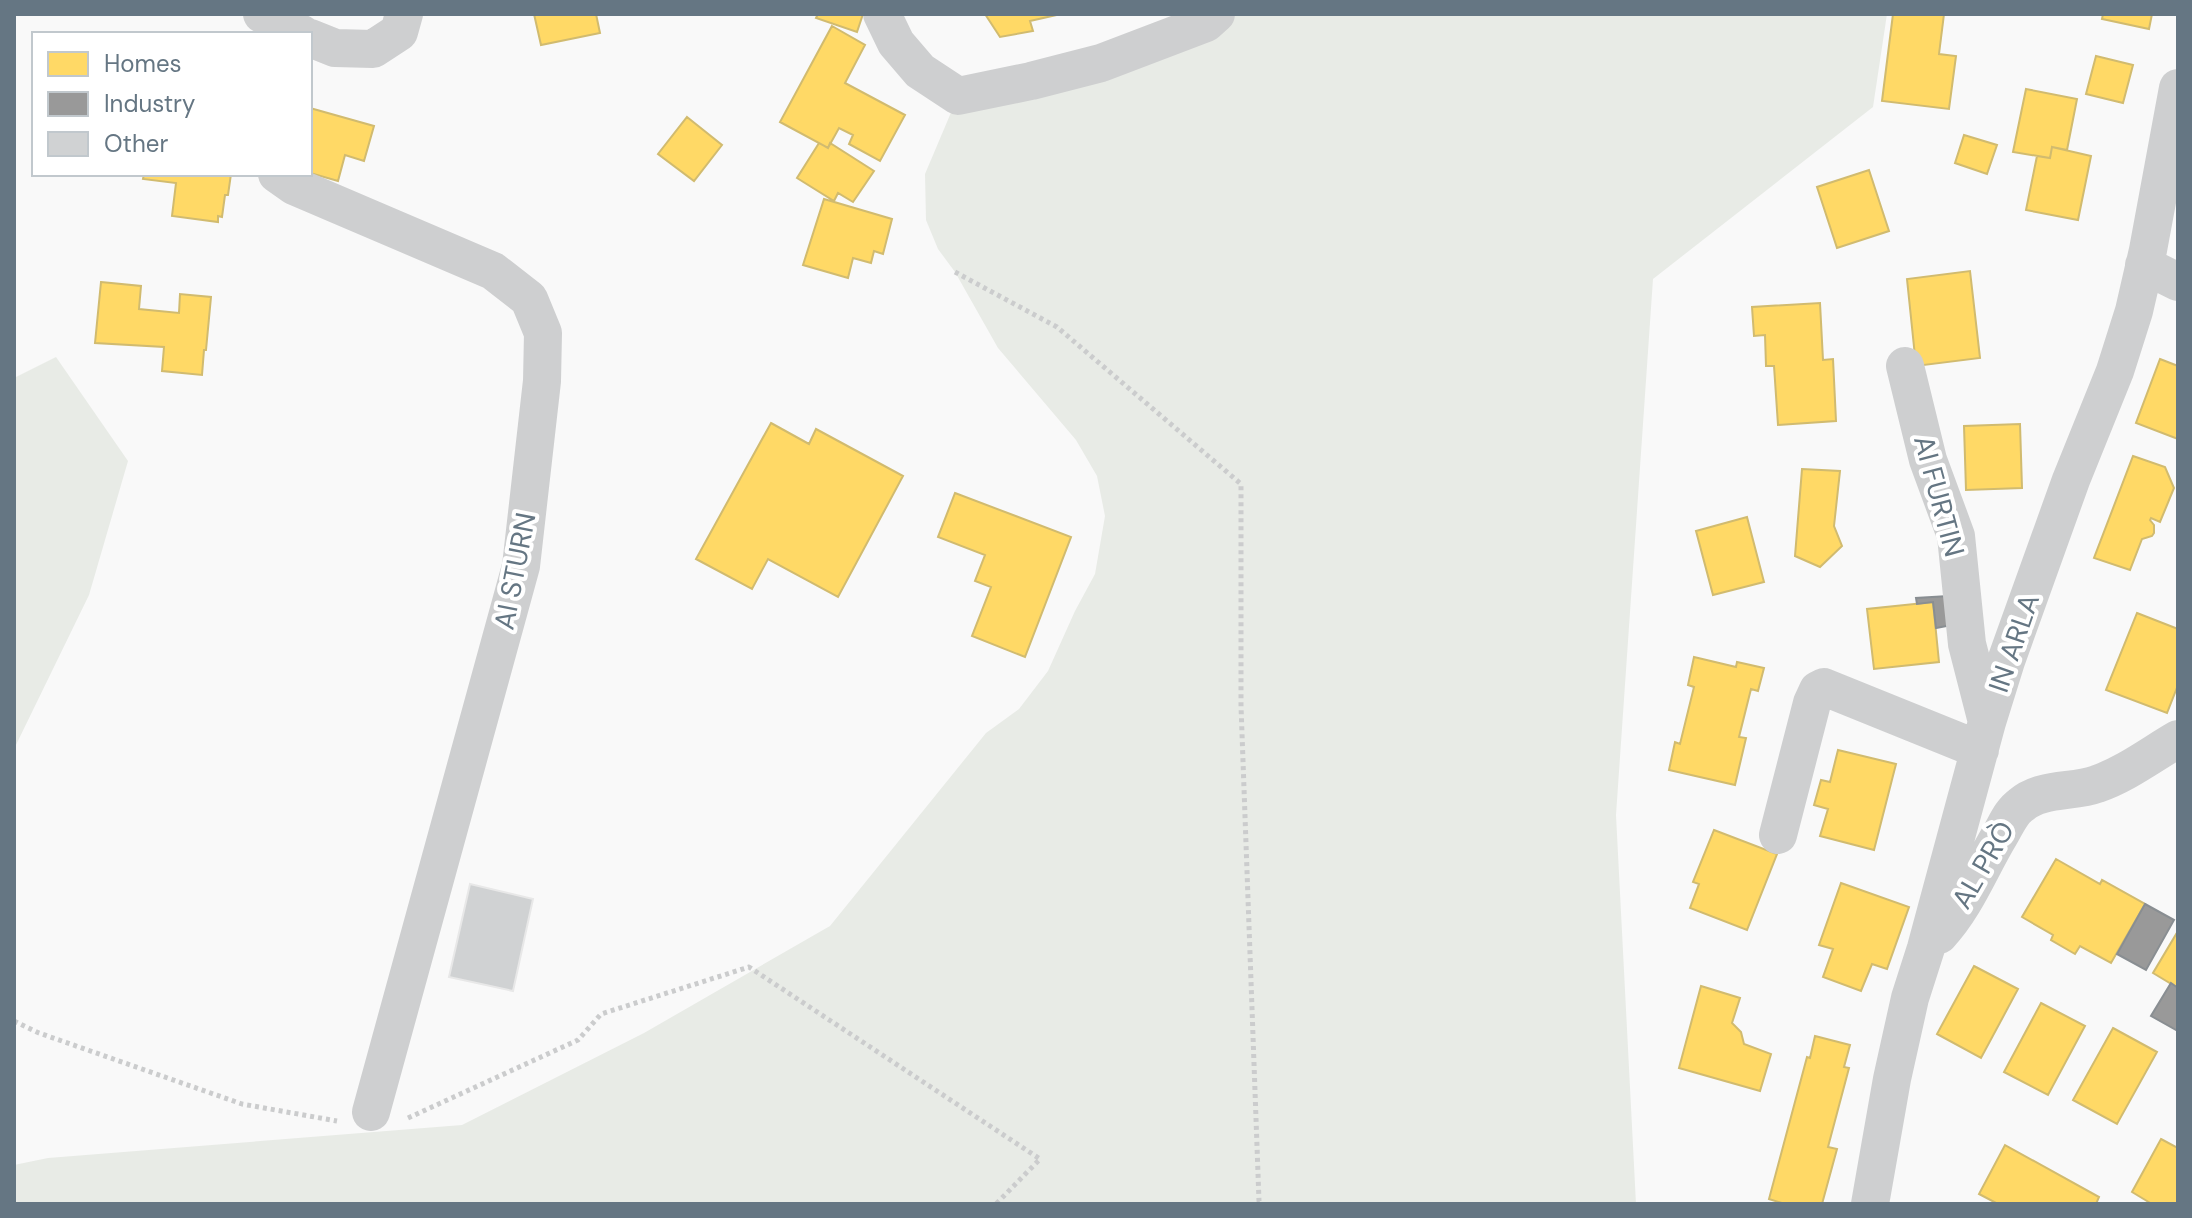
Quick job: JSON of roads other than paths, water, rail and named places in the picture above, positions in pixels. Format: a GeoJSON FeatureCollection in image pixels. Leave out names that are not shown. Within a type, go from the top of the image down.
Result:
{"type":"FeatureCollection","features":[{"type":"Feature","properties":{"kind":"street"},"geometry":{"type":"LineString","coordinates":[[262,14],[297,32]]}},
{"type":"Feature","properties":{"kind":"street"},"geometry":{"type":"LineString","coordinates":[[312,39],[335,48],[373,49],[399,32],[404,14]]}},
{"type":"Feature","properties":{"kind":"street"},"geometry":{"type":"LineString","coordinates":[[882,14],[896,43],[920,71],[958,96],[1101,63],[1206,23],[1216,14]]}},
{"type":"Feature","properties":{"kind":"street","name":"IN ARLA"},"geometry":{"type":"LineString","coordinates":[[1880,1199],[1910,998],[2006,661],[2071,480],[2115,371],[2134,311],[2178,88]]}},
{"type":"Feature","properties":{"kind":"street","name":"AI STURN"},"geometry":{"type":"LineString","coordinates":[[280,176],[294,186],[493,271],[529,299],[543,333],[542,381],[521,566],[371,1112]]}},
{"type":"Feature","properties":{"kind":"street"},"geometry":{"type":"LineString","coordinates":[[2144,265],[2178,282]]}},
{"type":"Feature","properties":{"kind":"street","name":"AI FURTIN"},"geometry":{"type":"LineString","coordinates":[[1905,366],[1928,460],[1956,536],[1967,644],[1983,736]]}},
{"type":"Feature","properties":{"kind":"street"},"geometry":{"type":"LineString","coordinates":[[1778,835],[1812,703],[1818,690],[1824,687],[1983,736]]}},
{"type":"Feature","properties":{"kind":"street","name":"AL PRÒ"},"geometry":{"type":"LineString","coordinates":[[1926,948],[1964,901],[1985,859],[2018,806],[2042,794],[2071,791],[2107,780],[2178,739]]}}]}
